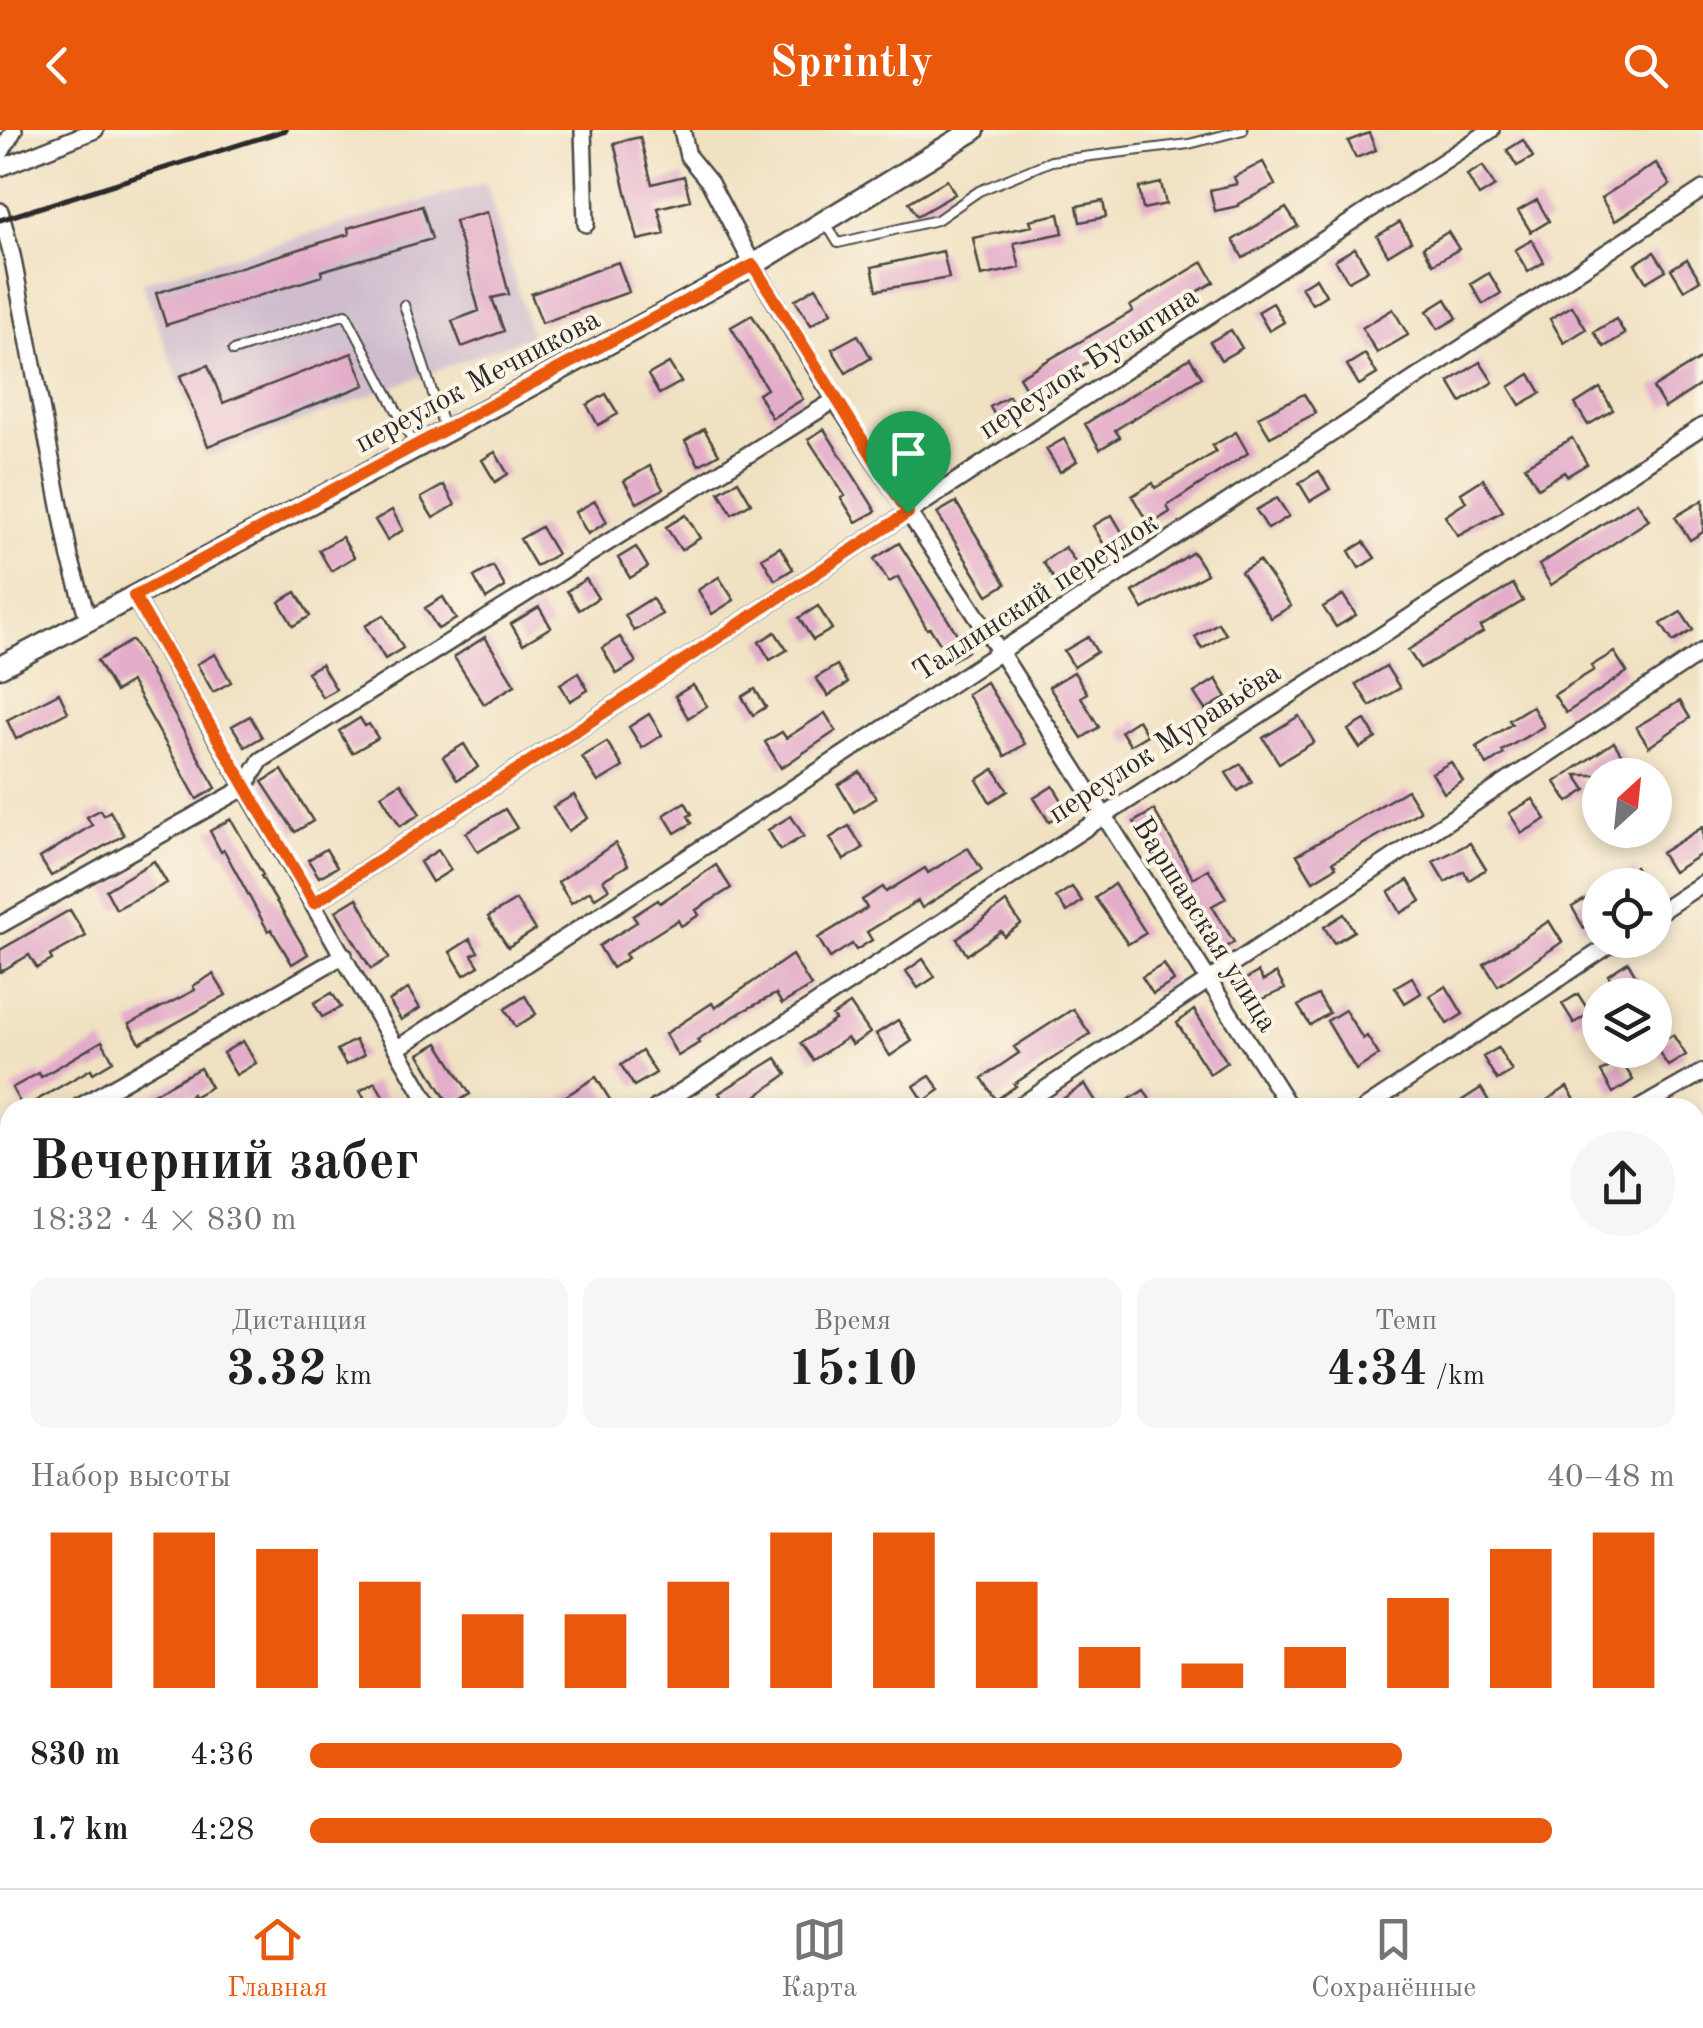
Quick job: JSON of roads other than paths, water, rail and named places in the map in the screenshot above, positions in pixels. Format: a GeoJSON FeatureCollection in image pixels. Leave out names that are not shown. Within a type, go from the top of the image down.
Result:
{"type":"FeatureCollection","features":[{"type":"Feature","properties":{"kind":"street"},"geometry":{"type":"LineString","coordinates":[[0,154],[14,130]]}},
{"type":"Feature","properties":{"kind":"street"},"geometry":{"type":"LineString","coordinates":[[0,168],[95,130]]}},
{"type":"Feature","properties":{"kind":"street"},"geometry":{"type":"LineString","coordinates":[[582,130],[586,224]]}},
{"type":"Feature","properties":{"kind":"street","name":"Варшавская улица"},"geometry":{"type":"LineString","coordinates":[[682,130],[688,156],[710,184],[753,265],[835,400],[1284,1098]]}},
{"type":"Feature","properties":{"kind":"street","name":"переулок Бусыгина"},"geometry":{"type":"LineString","coordinates":[[314,903],[1491,130]]}},
{"type":"Feature","properties":{"kind":"street","name":"переулок Мечникова"},"geometry":{"type":"LineString","coordinates":[[0,667],[753,265],[971,131]]}},
{"type":"Feature","properties":{"kind":"street","name":"Таллинский переулок"},"geometry":{"type":"LineString","coordinates":[[398,1048],[1703,189]]}},
{"type":"Feature","properties":{"kind":"street"},"geometry":{"type":"LineString","coordinates":[[0,211],[12,255],[70,558],[88,620]]}},
{"type":"Feature","properties":{"kind":"street"},"geometry":{"type":"LineString","coordinates":[[0,925],[244,788],[261,760],[835,400]]}},
{"type":"Feature","properties":{"kind":"street","name":"переулок Муравьёва"},"geometry":{"type":"LineString","coordinates":[[671,1098],[1703,426]]}},
{"type":"Feature","properties":{"kind":"street"},"geometry":{"type":"LineString","coordinates":[[134,596],[426,1098]]}},
{"type":"Feature","properties":{"kind":"street"},"geometry":{"type":"LineString","coordinates":[[1032,1098],[1703,651]]}},
{"type":"Feature","properties":{"kind":"street"},"geometry":{"type":"LineString","coordinates":[[1672,904],[1703,883]]}},
{"type":"Feature","properties":{"kind":"street"},"geometry":{"type":"LineString","coordinates":[[94,1098],[344,955]]}},
{"type":"Feature","properties":{"kind":"street"},"geometry":{"type":"LineString","coordinates":[[1380,1098],[1590,958]]}},
{"type":"Feature","properties":{"kind":"street"},"geometry":{"type":"LineString","coordinates":[[1658,1098],[1703,1072]]}},
{"type":"Feature","properties":{"kind":"lane"},"geometry":{"type":"LineString","coordinates":[[825,221],[838,242],[854,239],[936,220],[979,191],[1052,162],[1188,144],[1243,130]]}},
{"type":"Feature","properties":{"kind":"lane"},"geometry":{"type":"LineString","coordinates":[[404,305],[445,432]]}},
{"type":"Feature","properties":{"kind":"lane"},"geometry":{"type":"LineString","coordinates":[[233,350],[346,314],[416,448]]}},
{"type":"Feature","properties":{"kind":"railway"},"geometry":{"type":"LineString","coordinates":[[0,220],[286,130]]}}]}
